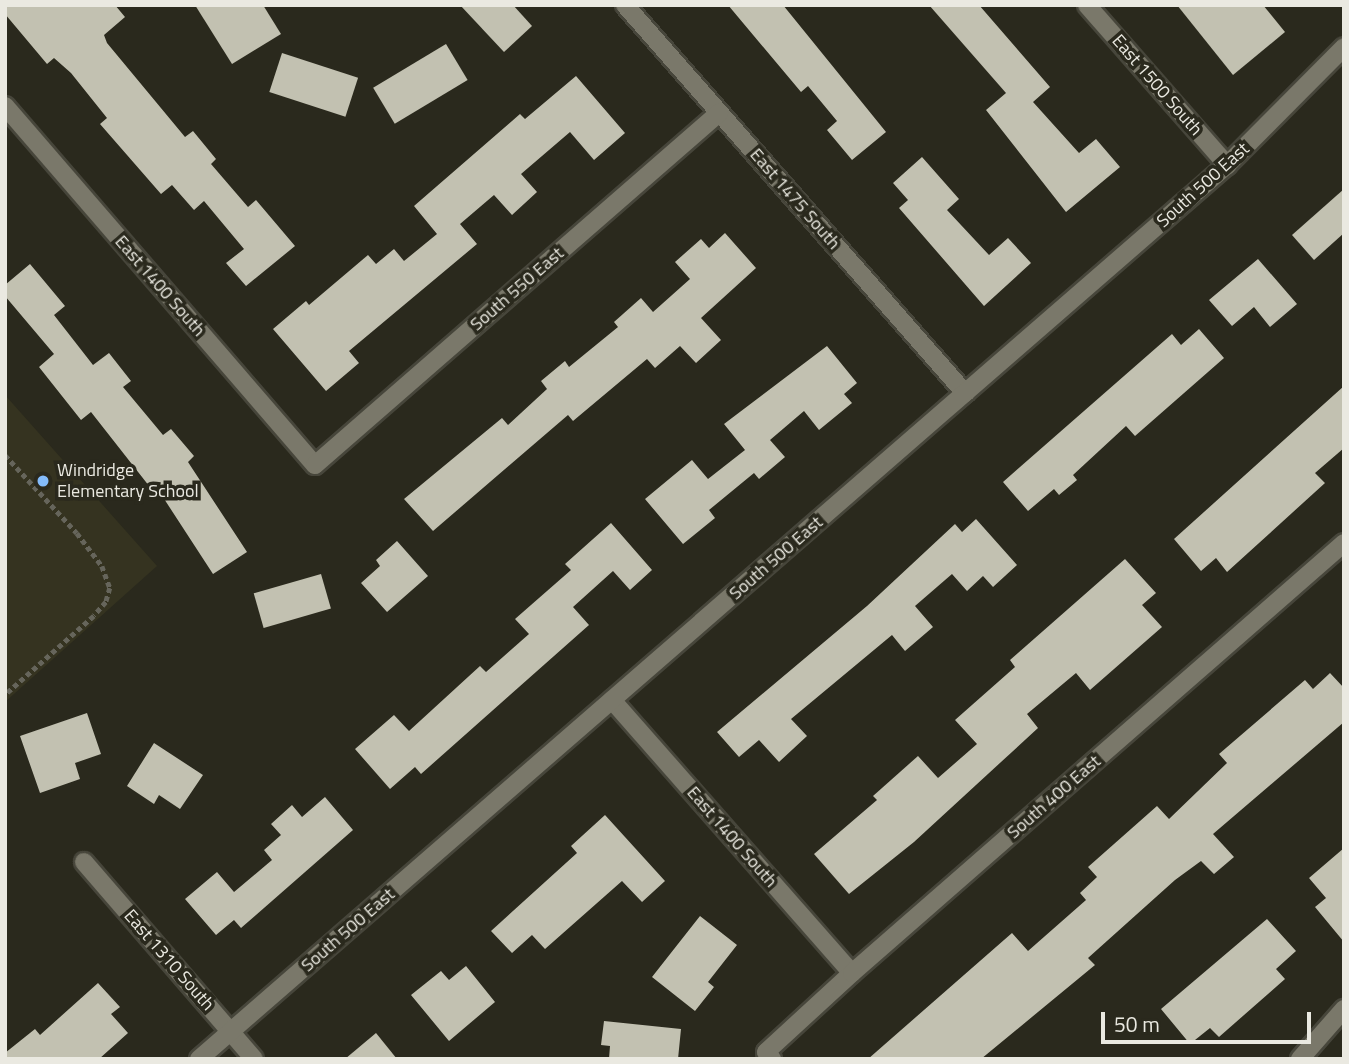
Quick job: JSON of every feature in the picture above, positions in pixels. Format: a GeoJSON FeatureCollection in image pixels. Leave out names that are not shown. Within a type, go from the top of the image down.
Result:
{"type":"FeatureCollection","features":[{"type":"Feature","properties":{"kind":"street","name":"East 1475 South"},"geometry":{"type":"LineString","coordinates":[[625,5],[965,394]]}},
{"type":"Feature","properties":{"kind":"street","name":"East 1500 South"},"geometry":{"type":"LineString","coordinates":[[1087,5],[1227,165]]}},
{"type":"Feature","properties":{"kind":"street","name":"South 500 East"},"geometry":{"type":"LineString","coordinates":[[199,1059],[1227,165],[1344,47]]}},
{"type":"Feature","properties":{"kind":"street","name":"East 1400 South"},"geometry":{"type":"LineString","coordinates":[[5,106],[316,465]]}},
{"type":"Feature","properties":{"kind":"street","name":"South 550 East"},"geometry":{"type":"LineString","coordinates":[[316,465],[719,113]]}},
{"type":"Feature","properties":{"kind":"street","name":"South 400 East"},"geometry":{"type":"LineString","coordinates":[[769,1055],[852,973],[1344,543]]}},
{"type":"Feature","properties":{"kind":"street","name":"East 1400 South"},"geometry":{"type":"LineString","coordinates":[[612,700],[852,973]]}},
{"type":"Feature","properties":{"kind":"street","name":"East 1310 South"},"geometry":{"type":"LineString","coordinates":[[84,862],[254,1059]]}},
{"type":"Feature","properties":{"kind":"street"},"geometry":{"type":"LineString","coordinates":[[1300,1059],[1344,1009]]}},
{"type":"Feature","properties":{"kind":"path"},"geometry":{"type":"LineString","coordinates":[[5,455],[77,533],[102,566],[110,588],[106,601],[94,616],[5,695]]}},
{"type":"Feature","properties":{"kind":"shaded area","name":"Windridge Elementary School"},"geometry":{"type":"Polygon","coordinates":[[[5,395],[157,566],[5,702],[5,395]]]}},
{"type":"Feature","properties":{"kind":"building"},"geometry":{"type":"Polygon","coordinates":[[[5,5],[115,5],[125,17],[104,35],[107,43],[185,137],[193,131],[216,159],[211,164],[248,207],[256,200],[295,246],[246,286],[226,263],[244,249],[204,201],[194,210],[172,185],[161,194],[100,124],[107,118],[71,73],[54,58],[47,64],[5,14],[5,5]]]}},
{"type":"Feature","properties":{"kind":"building"},"geometry":{"type":"Polygon","coordinates":[[[195,5],[263,5],[281,34],[232,64],[195,5]]]}},
{"type":"Feature","properties":{"kind":"building"},"geometry":{"type":"Polygon","coordinates":[[[460,5],[513,5],[532,26],[504,52],[460,5]]]}},
{"type":"Feature","properties":{"kind":"building"},"geometry":{"type":"Polygon","coordinates":[[[728,5],[783,5],[886,132],[852,160],[827,130],[837,121],[808,86],[801,92],[728,5]]]}},
{"type":"Feature","properties":{"kind":"building"},"geometry":{"type":"Polygon","coordinates":[[[929,5],[979,5],[1050,87],[1033,102],[1079,153],[1096,139],[1120,167],[1066,212],[986,110],[1006,93],[929,5]]]}},
{"type":"Feature","properties":{"kind":"building"},"geometry":{"type":"Polygon","coordinates":[[[1177,5],[1263,5],[1285,32],[1233,75],[1177,5]]]}},
{"type":"Feature","properties":{"kind":"building"},"geometry":{"type":"Polygon","coordinates":[[[446,44],[468,80],[395,124],[373,88],[446,44]]]}},
{"type":"Feature","properties":{"kind":"building"},"geometry":{"type":"Polygon","coordinates":[[[282,53],[358,78],[345,117],[269,92],[282,53]]]}},
{"type":"Feature","properties":{"kind":"building"},"geometry":{"type":"Polygon","coordinates":[[[576,76],[625,133],[594,160],[570,132],[521,174],[537,192],[512,215],[494,195],[460,224],[477,244],[349,351],[359,363],[326,391],[273,329],[306,301],[309,305],[368,255],[376,264],[394,249],[404,261],[437,234],[414,206],[520,114],[525,119],[576,76]]]}},
{"type":"Feature","properties":{"kind":"building"},"geometry":{"type":"Polygon","coordinates":[[[922,157],[959,199],[947,210],[989,255],[1008,238],[1031,263],[984,306],[899,208],[908,200],[893,183],[922,157]]]}},
{"type":"Feature","properties":{"kind":"building"},"geometry":{"type":"Polygon","coordinates":[[[1344,189],[1344,233],[1314,260],[1292,235],[1344,189]]]}},
{"type":"Feature","properties":{"kind":"building"},"geometry":{"type":"Polygon","coordinates":[[[725,233],[756,268],[701,318],[721,340],[696,363],[680,346],[655,368],[647,359],[573,421],[568,415],[433,531],[404,499],[502,418],[508,425],[547,389],[541,381],[565,361],[569,367],[618,327],[614,322],[641,298],[653,312],[690,279],[675,262],[701,239],[709,248],[725,233]]]}},
{"type":"Feature","properties":{"kind":"building"},"geometry":{"type":"Polygon","coordinates":[[[1258,259],[1297,304],[1270,327],[1254,307],[1232,326],[1209,300],[1258,259]]]}},
{"type":"Feature","properties":{"kind":"building"},"geometry":{"type":"Polygon","coordinates":[[[30,264],[65,306],[54,315],[93,365],[109,353],[131,381],[123,387],[163,435],[171,429],[194,456],[188,462],[247,552],[213,574],[157,488],[153,491],[91,412],[81,420],[39,367],[54,354],[5,296],[5,285],[30,264]]]}},
{"type":"Feature","properties":{"kind":"building"},"geometry":{"type":"Polygon","coordinates":[[[1199,329],[1224,358],[1135,436],[1126,426],[1073,475],[1077,480],[1059,495],[1054,489],[1028,511],[1003,482],[1172,334],[1181,345],[1199,329]]]}},
{"type":"Feature","properties":{"kind":"building"},"geometry":{"type":"Polygon","coordinates":[[[827,346],[857,383],[844,394],[852,403],[819,430],[804,411],[770,440],[785,457],[759,479],[754,473],[709,510],[715,518],[683,544],[645,499],[692,460],[708,479],[745,450],[724,424],[827,346]]]}},
{"type":"Feature","properties":{"kind":"building"},"geometry":{"type":"Polygon","coordinates":[[[1344,386],[1344,448],[1315,473],[1325,483],[1227,572],[1216,558],[1201,571],[1174,539],[1344,386]]]}},
{"type":"Feature","properties":{"kind":"building"},"geometry":{"type":"Polygon","coordinates":[[[976,519],[1017,565],[993,587],[983,576],[967,591],[952,574],[915,606],[933,627],[905,651],[892,635],[791,719],[807,736],[779,762],[759,740],[739,757],[717,732],[867,606],[955,524],[962,532],[976,519]]]}},
{"type":"Feature","properties":{"kind":"building"},"geometry":{"type":"Polygon","coordinates":[[[611,523],[652,570],[630,590],[613,571],[573,607],[589,625],[421,774],[415,767],[390,789],[355,749],[394,715],[409,731],[480,666],[486,672],[529,634],[515,619],[571,570],[565,564],[611,523]]]}},
{"type":"Feature","properties":{"kind":"building"},"geometry":{"type":"Polygon","coordinates":[[[397,541],[428,576],[387,612],[361,583],[380,566],[376,560],[397,541]]]}},
{"type":"Feature","properties":{"kind":"building"},"geometry":{"type":"Polygon","coordinates":[[[1125,559],[1156,593],[1142,605],[1162,627],[1090,690],[1076,673],[1027,714],[1038,728],[914,842],[849,894],[814,854],[877,800],[873,796],[918,756],[938,778],[977,744],[955,720],[1015,667],[1010,660],[1125,559]]]}},
{"type":"Feature","properties":{"kind":"building"},"geometry":{"type":"Polygon","coordinates":[[[321,574],[331,609],[264,628],[254,593],[321,574]]]}},
{"type":"Feature","properties":{"kind":"building"},"geometry":{"type":"Polygon","coordinates":[[[1330,673],[1344,688],[1344,722],[1213,834],[1234,857],[1214,874],[1201,861],[1175,880],[1088,958],[1095,965],[981,1059],[868,1059],[1012,933],[1028,951],[1086,900],[1080,893],[1097,877],[1088,867],[1157,806],[1169,819],[1227,763],[1219,754],[1305,680],[1313,689],[1330,673]]]}},
{"type":"Feature","properties":{"kind":"building"},"geometry":{"type":"Polygon","coordinates":[[[87,713],[101,754],[75,763],[80,779],[40,793],[20,736],[87,713]]]}},
{"type":"Feature","properties":{"kind":"building"},"geometry":{"type":"Polygon","coordinates":[[[154,743],[203,775],[180,809],[159,795],[154,804],[127,786],[154,743]]]}},
{"type":"Feature","properties":{"kind":"building"},"geometry":{"type":"Polygon","coordinates":[[[325,797],[353,830],[241,928],[234,920],[216,935],[185,899],[217,872],[234,892],[272,860],[264,850],[281,835],[271,824],[292,805],[302,817],[325,797]]]}},
{"type":"Feature","properties":{"kind":"building"},"geometry":{"type":"Polygon","coordinates":[[[605,815],[665,881],[642,902],[622,881],[545,949],[532,935],[512,953],[491,931],[577,853],[571,846],[605,815]]]}},
{"type":"Feature","properties":{"kind":"building"},"geometry":{"type":"Polygon","coordinates":[[[1344,848],[1344,942],[1315,907],[1326,898],[1309,878],[1344,848]]]}},
{"type":"Feature","properties":{"kind":"building"},"geometry":{"type":"Polygon","coordinates":[[[700,916],[737,945],[708,982],[714,987],[695,1011],[652,977],[700,916]]]}},
{"type":"Feature","properties":{"kind":"building"},"geometry":{"type":"Polygon","coordinates":[[[1267,919],[1296,951],[1276,969],[1285,979],[1219,1037],[1210,1028],[1190,1044],[1161,1009],[1267,919]]]}},
{"type":"Feature","properties":{"kind":"building"},"geometry":{"type":"Polygon","coordinates":[[[466,966],[495,1002],[449,1041],[411,995],[441,971],[449,980],[466,966]]]}},
{"type":"Feature","properties":{"kind":"building"},"geometry":{"type":"Polygon","coordinates":[[[98,983],[120,1007],[111,1014],[128,1033],[99,1059],[5,1059],[5,1053],[35,1029],[40,1035],[98,983]]]}},
{"type":"Feature","properties":{"kind":"building"},"geometry":{"type":"Polygon","coordinates":[[[604,1021],[681,1029],[678,1059],[609,1059],[610,1046],[601,1045],[604,1021]]]}},
{"type":"Feature","properties":{"kind":"building"},"geometry":{"type":"Polygon","coordinates":[[[376,1033],[397,1059],[345,1059],[376,1033]]]}},
{"type":"Feature","properties":{"kind":"place","name":"Windridge Elementary School"},"geometry":{"type":"Point","coordinates":[43,481]}}]}
